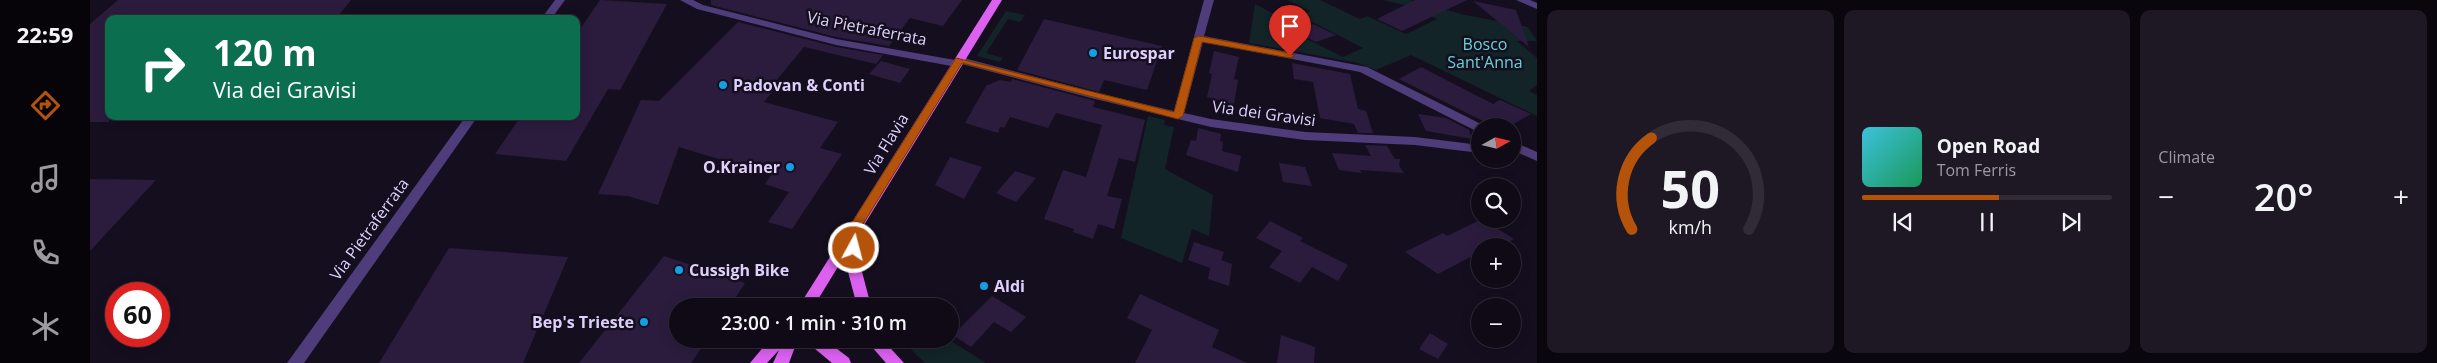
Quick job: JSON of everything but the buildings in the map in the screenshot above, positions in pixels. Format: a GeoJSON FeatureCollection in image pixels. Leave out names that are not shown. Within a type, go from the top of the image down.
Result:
{"type":"FeatureCollection","features":[{"type":"Feature","properties":{"kind":"main road","name":"Via Flavia"},"geometry":{"type":"LineString","coordinates":[[811,298],[997,0]]}},
{"type":"Feature","properties":{"kind":"main road"},"geometry":{"type":"LineString","coordinates":[[854,229],[854,268],[862,298]]}},
{"type":"Feature","properties":{"kind":"main road"},"geometry":{"type":"LineString","coordinates":[[758,363],[771,348]]}},
{"type":"Feature","properties":{"kind":"main road"},"geometry":{"type":"LineString","coordinates":[[781,363],[787,348]]}},
{"type":"Feature","properties":{"kind":"main road"},"geometry":{"type":"LineString","coordinates":[[824,348],[843,363]]}},
{"type":"Feature","properties":{"kind":"main road"},"geometry":{"type":"LineString","coordinates":[[885,348],[896,363]]}},
{"type":"Feature","properties":{"kind":"street"},"geometry":{"type":"LineString","coordinates":[[549,15],[560,0]]}},
{"type":"Feature","properties":{"kind":"street","name":"Via Pietraferrata"},"geometry":{"type":"LineString","coordinates":[[684,0],[700,7],[882,52],[958,62]]}},
{"type":"Feature","properties":{"kind":"street"},"geometry":{"type":"LineString","coordinates":[[1178,116],[1209,0]]}},
{"type":"Feature","properties":{"kind":"street"},"geometry":{"type":"LineString","coordinates":[[1521,0],[1537,6]]}},
{"type":"Feature","properties":{"kind":"street"},"geometry":{"type":"LineString","coordinates":[[1199,38],[1363,69],[1471,123]]}},
{"type":"Feature","properties":{"kind":"street","name":"Via dei Gravisi"},"geometry":{"type":"LineString","coordinates":[[958,62],[1211,123],[1305,136],[1415,141],[1471,148]]}},
{"type":"Feature","properties":{"kind":"street","name":"Via Pietraferrata"},"geometry":{"type":"LineString","coordinates":[[295,363],[469,120]]}},
{"type":"Feature","properties":{"kind":"street"},"geometry":{"type":"LineString","coordinates":[[1521,149],[1537,157]]}},
{"type":"Feature","properties":{"kind":"street"},"geometry":{"type":"LineString","coordinates":[[1521,154],[1537,157]]}},
{"type":"Feature","properties":{"kind":"green space","name":"Bosco Sant'Anna"},"geometry":{"type":"Polygon","coordinates":[[[1287,0],[1320,0],[1360,19],[1367,16],[1406,34],[1437,19],[1410,6],[1382,0],[1410,0],[1465,15],[1528,27],[1537,41],[1517,41],[1537,58],[1537,85],[1529,91],[1537,95],[1537,116],[1411,55],[1376,70],[1358,63],[1249,43],[1255,4],[1297,26],[1289,30],[1343,57],[1363,48],[1301,16],[1310,11],[1287,0]]]}},
{"type":"Feature","properties":{"kind":"green space"},"geometry":{"type":"Polygon","coordinates":[[[1006,11],[1025,15],[1020,22],[1008,19],[986,53],[1003,58],[1000,62],[977,56],[1006,11]]]}},
{"type":"Feature","properties":{"kind":"green space"},"geometry":{"type":"Polygon","coordinates":[[[1148,116],[1165,120],[1164,125],[1174,127],[1165,169],[1213,195],[1209,236],[1192,229],[1182,263],[1121,238],[1148,116]]]}},
{"type":"Feature","properties":{"kind":"green space"},"geometry":{"type":"Polygon","coordinates":[[[959,346],[986,363],[925,363],[909,348],[959,348],[959,346]]]}},
{"type":"Feature","properties":{"kind":"place","name":"Eurospar"},"geometry":{"type":"Point","coordinates":[1093,53]}},
{"type":"Feature","properties":{"kind":"place","name":"Padovan & Conti"},"geometry":{"type":"Point","coordinates":[723,85]}},
{"type":"Feature","properties":{"kind":"place","name":"O.Krainer"},"geometry":{"type":"Point","coordinates":[790,167]}},
{"type":"Feature","properties":{"kind":"place","name":"Cussigh Bike"},"geometry":{"type":"Point","coordinates":[679,270]}},
{"type":"Feature","properties":{"kind":"place","name":"Aldi"},"geometry":{"type":"Point","coordinates":[984,286]}},
{"type":"Feature","properties":{"kind":"place","name":"Bep's Trieste"},"geometry":{"type":"Point","coordinates":[644,322]}},
{"type":"Feature","properties":{"kind":"route"},"geometry":{"type":"LineString","coordinates":[[854,248],[854,229],[960,60],[1178,116],[1199,38],[1290,56]]}}]}
